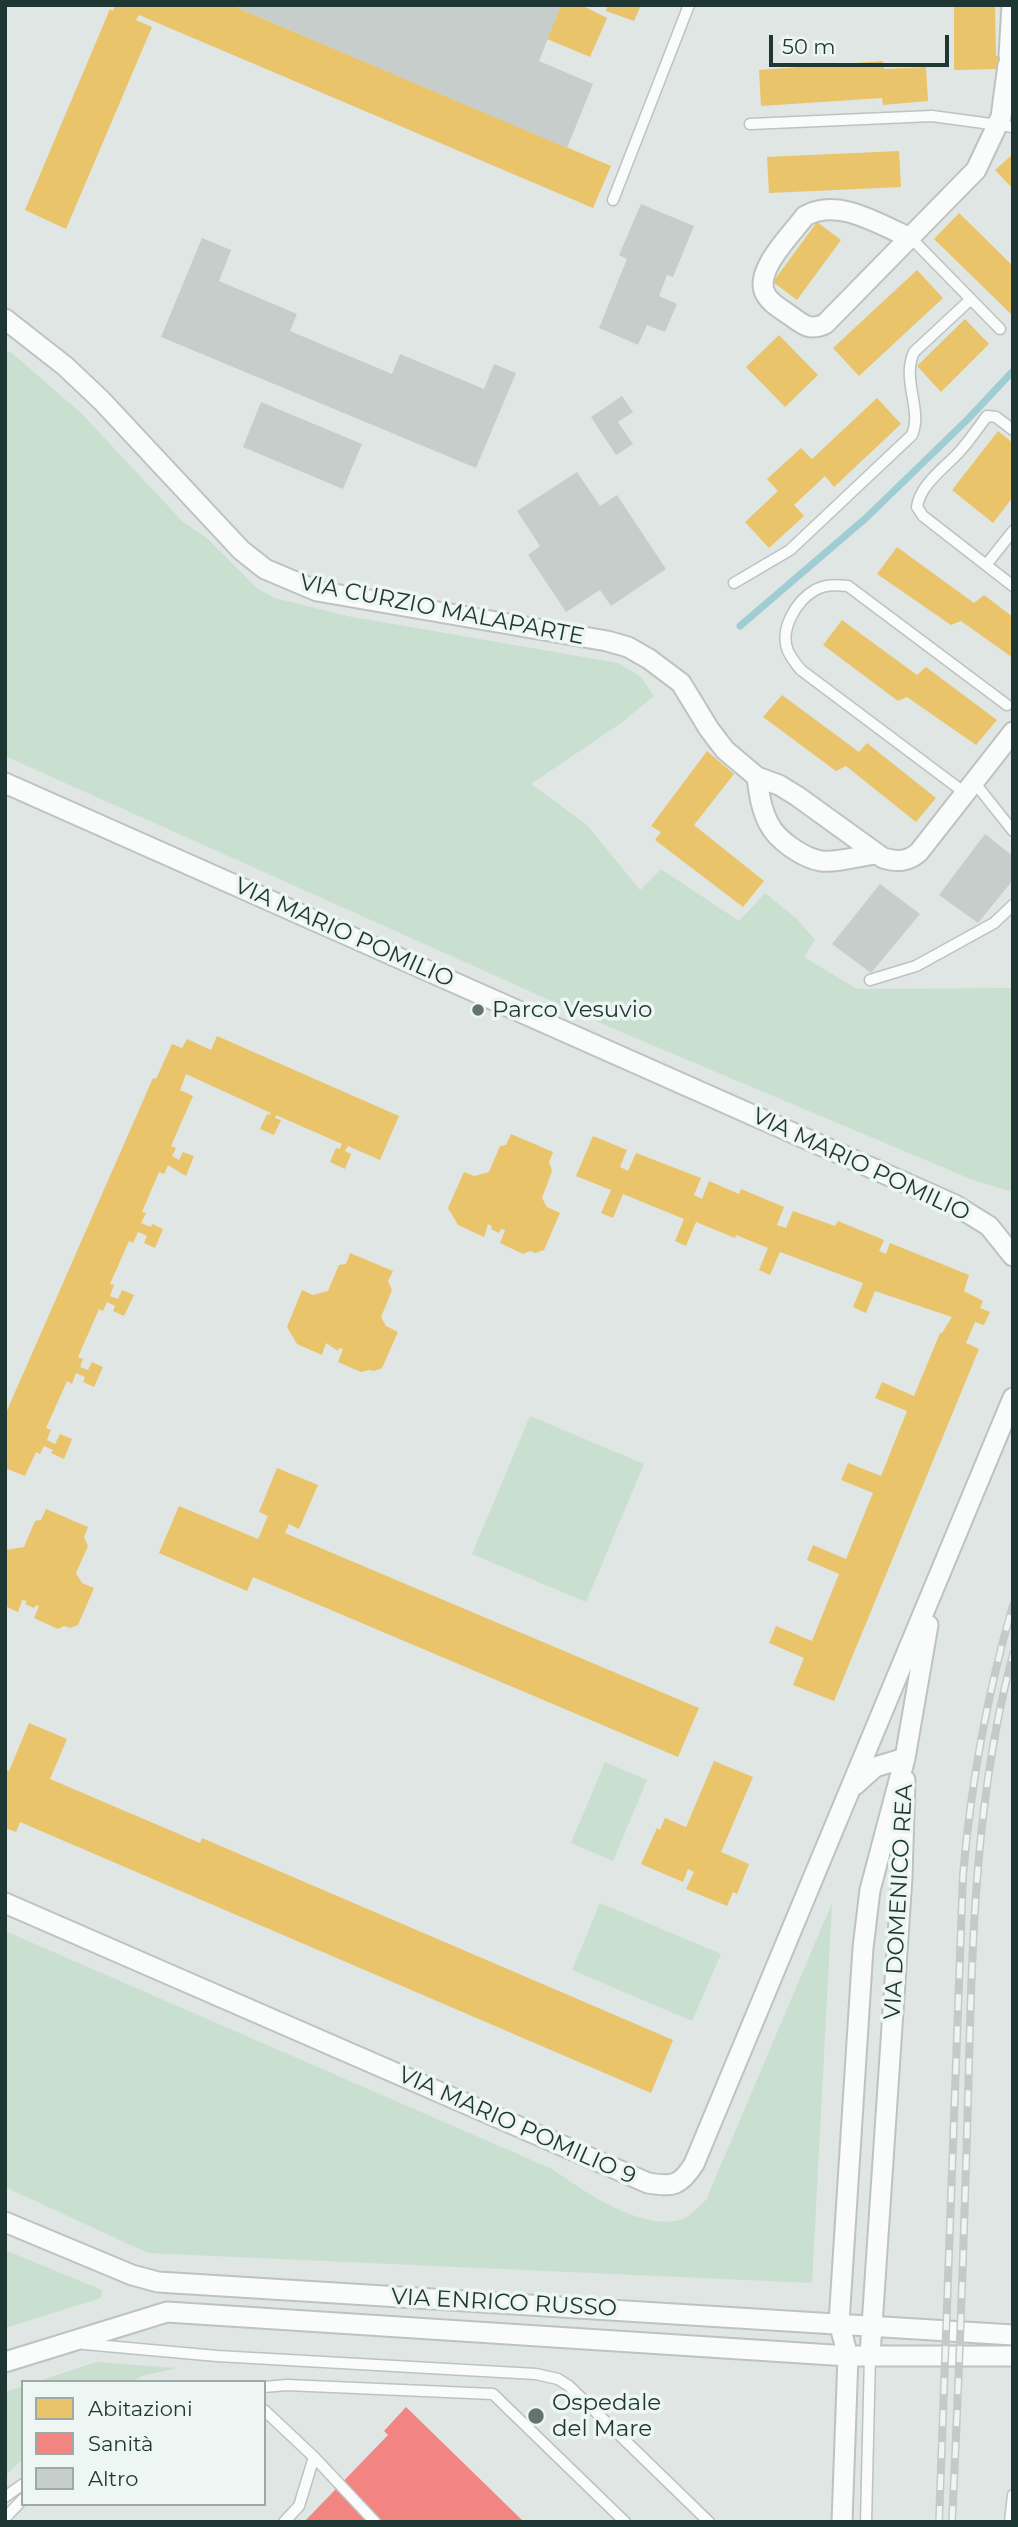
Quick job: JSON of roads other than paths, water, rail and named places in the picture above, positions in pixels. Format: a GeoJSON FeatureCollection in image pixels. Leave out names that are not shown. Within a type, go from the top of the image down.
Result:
{"type":"FeatureCollection","features":[{"type":"Feature","properties":{"kind":"street"},"geometry":{"type":"LineString","coordinates":[[911,238],[836,208],[814,211],[806,216],[768,265],[764,275],[764,292],[769,299],[806,327],[817,328],[825,324],[911,238],[976,170],[1005,126],[1004,104],[1012,5]]}},
{"type":"Feature","properties":{"kind":"street","name":"VIA CURZIO MALAPARTE"},"geometry":{"type":"LineString","coordinates":[[5,319],[65,366],[102,401],[241,550],[265,569],[317,591],[607,641],[628,647],[681,683],[725,750],[757,777],[779,785],[797,796],[875,854]]}},
{"type":"Feature","properties":{"kind":"street"},"geometry":{"type":"LineString","coordinates":[[757,777],[762,806],[770,827],[806,856],[829,860],[875,854],[899,861],[914,857],[1013,732]]}},
{"type":"Feature","properties":{"kind":"street","name":"VIA MARIO POMILIO"},"geometry":{"type":"LineString","coordinates":[[5,783],[955,1205],[989,1226],[1013,1256]]}},
{"type":"Feature","properties":{"kind":"street"},"geometry":{"type":"LineString","coordinates":[[849,1793],[1013,1398]]}},
{"type":"Feature","properties":{"kind":"street"},"geometry":{"type":"LineString","coordinates":[[849,1793],[864,1775],[875,1767],[905,1758],[932,1604],[946,1560]]}},
{"type":"Feature","properties":{"kind":"street","name":"VIA DOMENICO REA"},"geometry":{"type":"LineString","coordinates":[[842,2522],[848,2356],[839,2323],[865,1925],[870,1890],[905,1758]]}},
{"type":"Feature","properties":{"kind":"street","name":"VIA DOMENICO REA"},"geometry":{"type":"LineString","coordinates":[[870,2356],[902,1877],[905,1758]]}},
{"type":"Feature","properties":{"kind":"street","name":"VIA MARIO POMILIO 9"},"geometry":{"type":"LineString","coordinates":[[5,1903],[648,2183],[677,2184],[694,2164],[849,1793]]}},
{"type":"Feature","properties":{"kind":"street","name":"VIA ENRICO RUSSO"},"geometry":{"type":"LineString","coordinates":[[5,2222],[132,2275],[158,2283],[1013,2335]]}},
{"type":"Feature","properties":{"kind":"street","name":"VIA ENRICO RUSSO"},"geometry":{"type":"LineString","coordinates":[[5,2362],[167,2312],[848,2356],[1013,2356]]}},
{"type":"Feature","properties":{"kind":"lane"},"geometry":{"type":"LineString","coordinates":[[613,200],[689,5]]}},
{"type":"Feature","properties":{"kind":"lane"},"geometry":{"type":"LineString","coordinates":[[750,124],[932,116],[1005,126]]}},
{"type":"Feature","properties":{"kind":"lane"},"geometry":{"type":"LineString","coordinates":[[911,238],[1000,329]]}},
{"type":"Feature","properties":{"kind":"lane"},"geometry":{"type":"LineString","coordinates":[[734,583],[790,550],[912,435],[915,423],[909,362],[914,352],[971,299]]}},
{"type":"Feature","properties":{"kind":"lane"},"geometry":{"type":"LineString","coordinates":[[1013,429],[996,417],[987,416],[962,449],[925,488],[918,499],[917,507],[923,516],[1013,586]]}},
{"type":"Feature","properties":{"kind":"lane"},"geometry":{"type":"LineString","coordinates":[[986,565],[1013,531]]}},
{"type":"Feature","properties":{"kind":"lane"},"geometry":{"type":"LineString","coordinates":[[1007,705],[848,586],[817,589],[793,612],[786,642],[788,651],[801,670],[970,788],[1013,831]]}},
{"type":"Feature","properties":{"kind":"lane"},"geometry":{"type":"LineString","coordinates":[[870,980],[916,966],[994,923],[1013,905]]}},
{"type":"Feature","properties":{"kind":"lane"},"geometry":{"type":"LineString","coordinates":[[72,2343],[217,2356],[536,2374],[558,2379],[569,2386],[709,2522]]}},
{"type":"Feature","properties":{"kind":"lane","name":"VIA DOMENICO REA"},"geometry":{"type":"LineString","coordinates":[[866,2522],[870,2356]]}},
{"type":"Feature","properties":{"kind":"lane"},"geometry":{"type":"LineString","coordinates":[[266,2387],[287,2385],[493,2394],[625,2522]]}},
{"type":"Feature","properties":{"kind":"lane"},"geometry":{"type":"LineString","coordinates":[[266,2412],[314,2457],[375,2522]]}},
{"type":"Feature","properties":{"kind":"lane"},"geometry":{"type":"LineString","coordinates":[[284,2522],[299,2507],[314,2457]]}},
{"type":"Feature","properties":{"kind":"lane"},"geometry":{"type":"LineString","coordinates":[[5,2497],[21,2485]]}},
{"type":"Feature","properties":{"kind":"lane"},"geometry":{"type":"LineString","coordinates":[[1010,2522],[1013,2495]]}},
{"type":"Feature","properties":{"kind":"lane"},"geometry":{"type":"LineString","coordinates":[[5,2518],[21,2501]]}},
{"type":"Feature","properties":{"kind":"waterway"},"geometry":{"type":"LineString","coordinates":[[740,626],[866,518],[968,419],[1013,371]]}},
{"type":"Feature","properties":{"kind":"railway"},"geometry":{"type":"LineString","coordinates":[[939,2522],[963,1875],[981,1739],[1013,1605]]}},
{"type":"Feature","properties":{"kind":"railway"},"geometry":{"type":"LineString","coordinates":[[952,2522],[977,1875],[990,1764],[1013,1654]]}},
{"type":"Feature","properties":{"kind":"place","name":"Parco Vesuvio"},"geometry":{"type":"Point","coordinates":[478,1010]}},
{"type":"Feature","properties":{"kind":"place","name":"Ospedale del Mare"},"geometry":{"type":"Point","coordinates":[536,2416]}}]}
